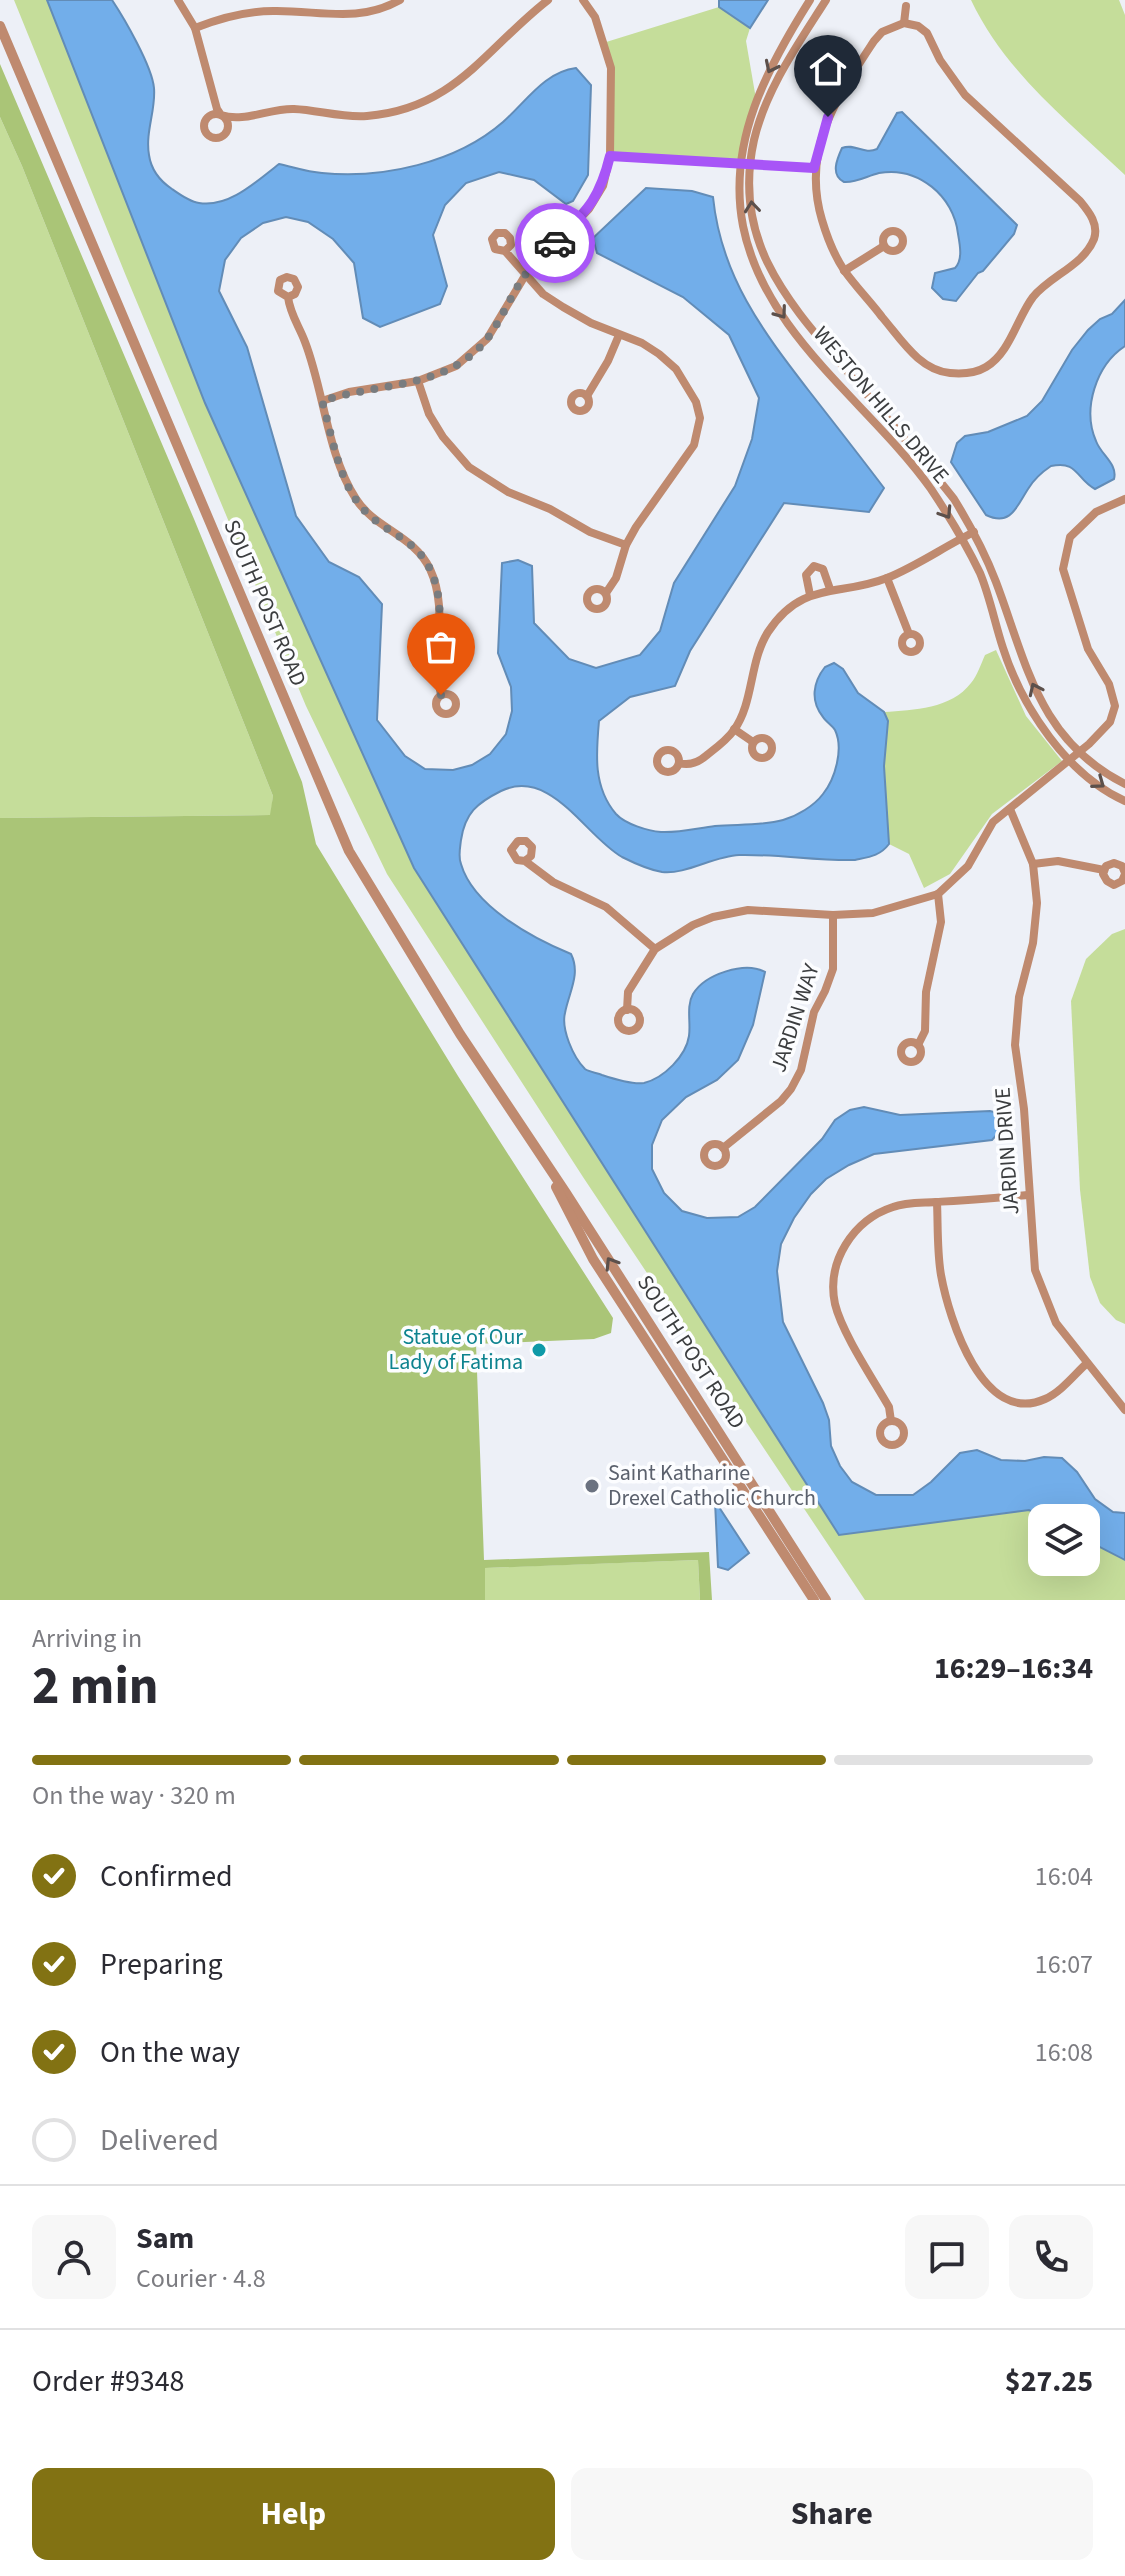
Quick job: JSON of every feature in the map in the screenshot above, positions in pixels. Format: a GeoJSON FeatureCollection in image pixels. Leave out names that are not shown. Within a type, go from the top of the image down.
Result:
{"type":"FeatureCollection","features":[{"type":"Feature","properties":{"kind":"street"},"geometry":{"type":"LineString","coordinates":[[178,0],[195,28],[221,115],[236,117],[290,109],[366,116],[400,111],[437,96],[471,73],[528,15],[548,0]]}},
{"type":"Feature","properties":{"kind":"street"},"geometry":{"type":"LineString","coordinates":[[195,28],[241,14],[270,11],[307,11],[335,16],[359,14],[385,8],[400,0]]}},
{"type":"Feature","properties":{"kind":"street"},"geometry":{"type":"LineString","coordinates":[[322,401],[349,392],[418,381],[456,366],[487,339],[526,274],[589,209],[603,186],[610,156],[611,68],[595,17],[583,0]]}},
{"type":"Feature","properties":{"kind":"street","name":"WESTON HILLS DRIVE"},"geometry":{"type":"LineString","coordinates":[[810,0],[781,45],[756,99],[744,139],[739,184],[743,226],[753,260],[775,306],[805,345],[929,487],[961,538],[981,575],[1004,650],[1031,711],[1071,760],[1125,801]]}},
{"type":"Feature","properties":{"kind":"street","name":"WESTON HILLS DRIVE"},"geometry":{"type":"LineString","coordinates":[[826,0],[786,62],[754,140],[750,184],[754,223],[764,258],[785,297],[954,499],[974,532],[996,581],[1034,689],[1047,714],[1080,753],[1103,773],[1125,784]]}},
{"type":"Feature","properties":{"kind":"street"},"geometry":{"type":"LineString","coordinates":[[904,23],[906,6]]}},
{"type":"Feature","properties":{"kind":"street"},"geometry":{"type":"LineString","coordinates":[[904,23],[918,26],[927,33],[940,60],[965,95],[1080,201],[1092,217],[1096,231],[1085,254],[1034,296],[1000,354],[985,368],[968,373],[935,369],[918,359],[844,271],[824,228],[816,200],[814,168],[828,117],[843,88],[882,32],[904,23]]}},
{"type":"Feature","properties":{"kind":"street","name":"SOUTH POST ROAD"},"geometry":{"type":"LineString","coordinates":[[0,26],[349,851],[460,1034],[826,1600]]}},
{"type":"Feature","properties":{"kind":"street"},"geometry":{"type":"LineString","coordinates":[[610,156],[814,168]]}},
{"type":"Feature","properties":{"kind":"street"},"geometry":{"type":"LineString","coordinates":[[844,271],[884,246]]}},
{"type":"Feature","properties":{"kind":"street"},"geometry":{"type":"LineString","coordinates":[[505,251],[543,294],[659,354],[676,369],[696,402],[700,418],[694,445],[636,527],[626,545],[616,578],[606,593]]}},
{"type":"Feature","properties":{"kind":"street"},"geometry":{"type":"LineString","coordinates":[[288,297],[289,309],[305,342],[343,474],[356,499],[369,515],[417,548],[430,568],[441,611],[438,679],[441,695]]}},
{"type":"Feature","properties":{"kind":"street"},"geometry":{"type":"LineString","coordinates":[[587,396],[603,371],[619,335]]}},
{"type":"Feature","properties":{"kind":"street"},"geometry":{"type":"LineString","coordinates":[[418,381],[429,414],[443,437],[469,467],[508,492],[550,509],[590,532],[626,545]]}},
{"type":"Feature","properties":{"kind":"street"},"geometry":{"type":"LineString","coordinates":[[627,1010],[628,992],[655,949],[693,925],[734,911],[833,915],[873,913],[938,894],[968,866],[993,822],[1080,753],[1110,722],[1114,712],[1112,692],[1088,649],[1063,569],[1070,537],[1096,512],[1125,499]]}},
{"type":"Feature","properties":{"kind":"street"},"geometry":{"type":"LineString","coordinates":[[679,763],[686,765],[702,760],[734,729],[744,709],[756,656],[783,613],[810,595],[887,578],[974,532]]}},
{"type":"Feature","properties":{"kind":"street"},"geometry":{"type":"LineString","coordinates":[[810,595],[806,575],[814,566],[823,569],[830,589]]}},
{"type":"Feature","properties":{"kind":"street"},"geometry":{"type":"LineString","coordinates":[[887,578],[909,634]]}},
{"type":"Feature","properties":{"kind":"street"},"geometry":{"type":"LineString","coordinates":[[1112,692],[1123,691]]}},
{"type":"Feature","properties":{"kind":"street"},"geometry":{"type":"LineString","coordinates":[[1114,712],[1125,710]]}},
{"type":"Feature","properties":{"kind":"street"},"geometry":{"type":"LineString","coordinates":[[734,729],[753,742]]}},
{"type":"Feature","properties":{"kind":"street","name":"JARDIN DRIVE"},"geometry":{"type":"LineString","coordinates":[[1010,809],[1033,864],[1037,903],[1033,943],[1019,997],[1015,1045],[1024,1109],[1035,1270],[1056,1323],[1125,1410]]}},
{"type":"Feature","properties":{"kind":"street"},"geometry":{"type":"LineString","coordinates":[[525,861],[553,882],[606,907],[655,949]]}},
{"type":"Feature","properties":{"kind":"street"},"geometry":{"type":"LineString","coordinates":[[1033,864],[1058,861],[1104,870],[1114,863],[1122,866],[1125,874],[1119,884],[1110,884],[1104,878],[1104,870]]}},
{"type":"Feature","properties":{"kind":"street"},"geometry":{"type":"LineString","coordinates":[[918,1045],[925,1031],[926,992],[941,922],[938,894]]}},
{"type":"Feature","properties":{"kind":"street","name":"JARDIN WAY"},"geometry":{"type":"LineString","coordinates":[[723,1148],[781,1101],[801,1070],[814,1012],[833,969],[833,915]]}},
{"type":"Feature","properties":{"kind":"street","name":"SOUTH POST ROAD"},"geometry":{"type":"LineString","coordinates":[[547,1167],[593,1259],[814,1600]]}},
{"type":"Feature","properties":{"kind":"street"},"geometry":{"type":"LineString","coordinates":[[891,1421],[889,1407],[841,1323],[834,1301],[833,1277],[841,1249],[871,1217],[895,1206],[1028,1195]]}},
{"type":"Feature","properties":{"kind":"street"},"geometry":{"type":"LineString","coordinates":[[937,1202],[941,1275],[953,1322],[981,1379],[990,1389],[1015,1402],[1044,1399],[1087,1363]]}},
{"type":"Feature","properties":{"kind":"street"},"geometry":{"type":"LineString","coordinates":[[658,1359],[668,1353]]}},
{"type":"Feature","properties":{"kind":"green space"},"geometry":{"type":"Polygon","coordinates":[[[14,0],[47,0],[204,400],[414,868],[839,1535],[1028,1510],[1028,1576],[1100,1576],[1100,1547],[1125,1560],[1125,1600],[865,1600],[583,1177],[387,874],[306,706],[14,0]]]}},
{"type":"Feature","properties":{"kind":"green space"},"geometry":{"type":"Polygon","coordinates":[[[971,0],[1119,0],[1125,15],[1125,175],[1020,73],[1001,50],[971,0]]]}},
{"type":"Feature","properties":{"kind":"green space"},"geometry":{"type":"Polygon","coordinates":[[[719,7],[750,28],[746,41],[756,99],[741,163],[610,156],[611,68],[603,43],[719,7]]]}},
{"type":"Feature","properties":{"kind":"green space"},"geometry":{"type":"Polygon","coordinates":[[[0,64],[194,519],[302,782],[316,844],[458,1076],[613,1318],[611,1333],[594,1339],[476,1344],[484,1560],[709,1552],[712,1600],[700,1600],[698,1560],[485,1568],[485,1600],[0,1600],[0,818],[270,815],[273,796],[0,117],[0,64]]]}},
{"type":"Feature","properties":{"kind":"green space"},"geometry":{"type":"Polygon","coordinates":[[[0,117],[273,796],[271,815],[0,818],[0,117]]]}},
{"type":"Feature","properties":{"kind":"green space"},"geometry":{"type":"Polygon","coordinates":[[[996,650],[1026,716],[1062,761],[992,814],[950,874],[924,888],[909,854],[889,844],[884,766],[888,721],[884,712],[931,706],[953,698],[973,680],[985,655],[996,650]]]}},
{"type":"Feature","properties":{"kind":"green space"},"geometry":{"type":"Polygon","coordinates":[[[1125,929],[1125,1324],[1116,1320],[1100,1303],[1090,1277],[1080,1190],[1071,1001],[1086,959],[1112,934],[1125,929]]]}},
{"type":"Feature","properties":{"kind":"green space"},"geometry":{"type":"Polygon","coordinates":[[[698,1560],[700,1600],[485,1600],[484,1568],[698,1560]]]}},
{"type":"Feature","properties":{"kind":"water"},"geometry":{"type":"Polygon","coordinates":[[[47,0],[112,0],[137,42],[152,79],[154,96],[148,146],[152,165],[168,186],[199,203],[232,197],[279,164],[345,174],[393,170],[441,158],[484,136],[554,75],[576,68],[591,85],[588,175],[573,201],[566,204],[534,180],[499,172],[466,183],[445,205],[433,235],[447,286],[440,304],[380,327],[363,318],[354,263],[333,239],[308,222],[286,217],[263,223],[241,238],[225,260],[219,291],[247,347],[296,516],[329,562],[359,577],[382,604],[377,720],[405,756],[425,769],[453,770],[472,765],[490,754],[506,734],[512,711],[511,687],[498,653],[502,563],[518,560],[532,566],[534,623],[569,659],[596,668],[640,655],[660,631],[674,583],[735,486],[752,439],[759,398],[729,335],[683,297],[597,253],[593,238],[646,188],[692,191],[713,197],[725,252],[746,301],[775,346],[884,488],[869,512],[784,503],[690,651],[675,686],[630,697],[599,721],[597,758],[603,793],[620,818],[656,831],[766,823],[799,813],[823,794],[837,764],[838,738],[819,711],[815,698],[821,673],[834,663],[843,669],[858,693],[884,712],[888,721],[884,766],[889,844],[878,854],[855,860],[739,855],[680,871],[662,872],[622,857],[552,796],[536,788],[519,786],[485,800],[469,816],[463,831],[460,861],[478,894],[491,907],[522,930],[571,954],[575,976],[565,1013],[566,1035],[572,1050],[589,1071],[634,1083],[652,1080],[673,1065],[684,1051],[689,1031],[690,1004],[699,987],[726,971],[747,968],[765,972],[753,1025],[738,1060],[717,1080],[686,1097],[662,1120],[652,1145],[652,1169],[664,1193],[682,1211],[707,1218],[738,1217],[755,1207],[822,1139],[835,1120],[850,1110],[864,1107],[900,1115],[998,1113],[1000,1131],[992,1140],[874,1154],[826,1179],[794,1218],[781,1244],[777,1271],[783,1322],[823,1403],[829,1420],[831,1446],[852,1482],[876,1495],[913,1495],[960,1453],[977,1450],[1001,1460],[1062,1458],[1077,1472],[1095,1499],[1113,1512],[1125,1513],[1125,1560],[1100,1547],[1100,1504],[1028,1504],[1028,1510],[839,1535],[414,868],[205,403],[47,0]]]}},
{"type":"Feature","properties":{"kind":"water"},"geometry":{"type":"Polygon","coordinates":[[[719,0],[768,0],[750,28],[719,7],[719,0]]]}},
{"type":"Feature","properties":{"kind":"water"},"geometry":{"type":"Polygon","coordinates":[[[902,112],[1017,225],[1014,234],[956,301],[943,299],[932,288],[935,273],[955,268],[960,257],[955,220],[942,196],[920,179],[907,174],[879,173],[848,182],[837,175],[836,166],[842,148],[877,149],[897,113],[902,112]]]}},
{"type":"Feature","properties":{"kind":"water"},"geometry":{"type":"Polygon","coordinates":[[[1125,300],[1125,346],[1106,364],[1091,402],[1092,429],[1098,446],[1114,469],[1114,479],[1095,489],[1072,468],[1051,466],[1033,482],[1007,517],[986,515],[951,462],[957,443],[965,436],[988,432],[1027,416],[1042,401],[1072,350],[1088,330],[1100,319],[1112,314],[1125,300]]]}},
{"type":"Feature","properties":{"kind":"water"},"geometry":{"type":"Polygon","coordinates":[[[715,1501],[749,1553],[728,1570],[718,1567],[715,1501]]]}},
{"type":"Feature","properties":{"kind":"way so far"},"geometry":{"type":"LineString","coordinates":[[441,695],[438,679],[441,611],[430,568],[417,548],[369,515],[356,499],[343,474],[322,401],[349,392],[418,381],[456,366],[487,339],[526,274],[555,243]]}},
{"type":"Feature","properties":{"kind":"place","name":"Statue of Our Lady of Fatima"},"geometry":{"type":"Point","coordinates":[539,1350]}},
{"type":"Feature","properties":{"kind":"place","name":"Saint Katharine Drexel Catholic Church"},"geometry":{"type":"Point","coordinates":[592,1486]}},
{"type":"Feature","properties":{"kind":"route"},"geometry":{"type":"LineString","coordinates":[[555,243],[589,209],[603,186],[610,156],[814,168],[828,117]]}}]}
